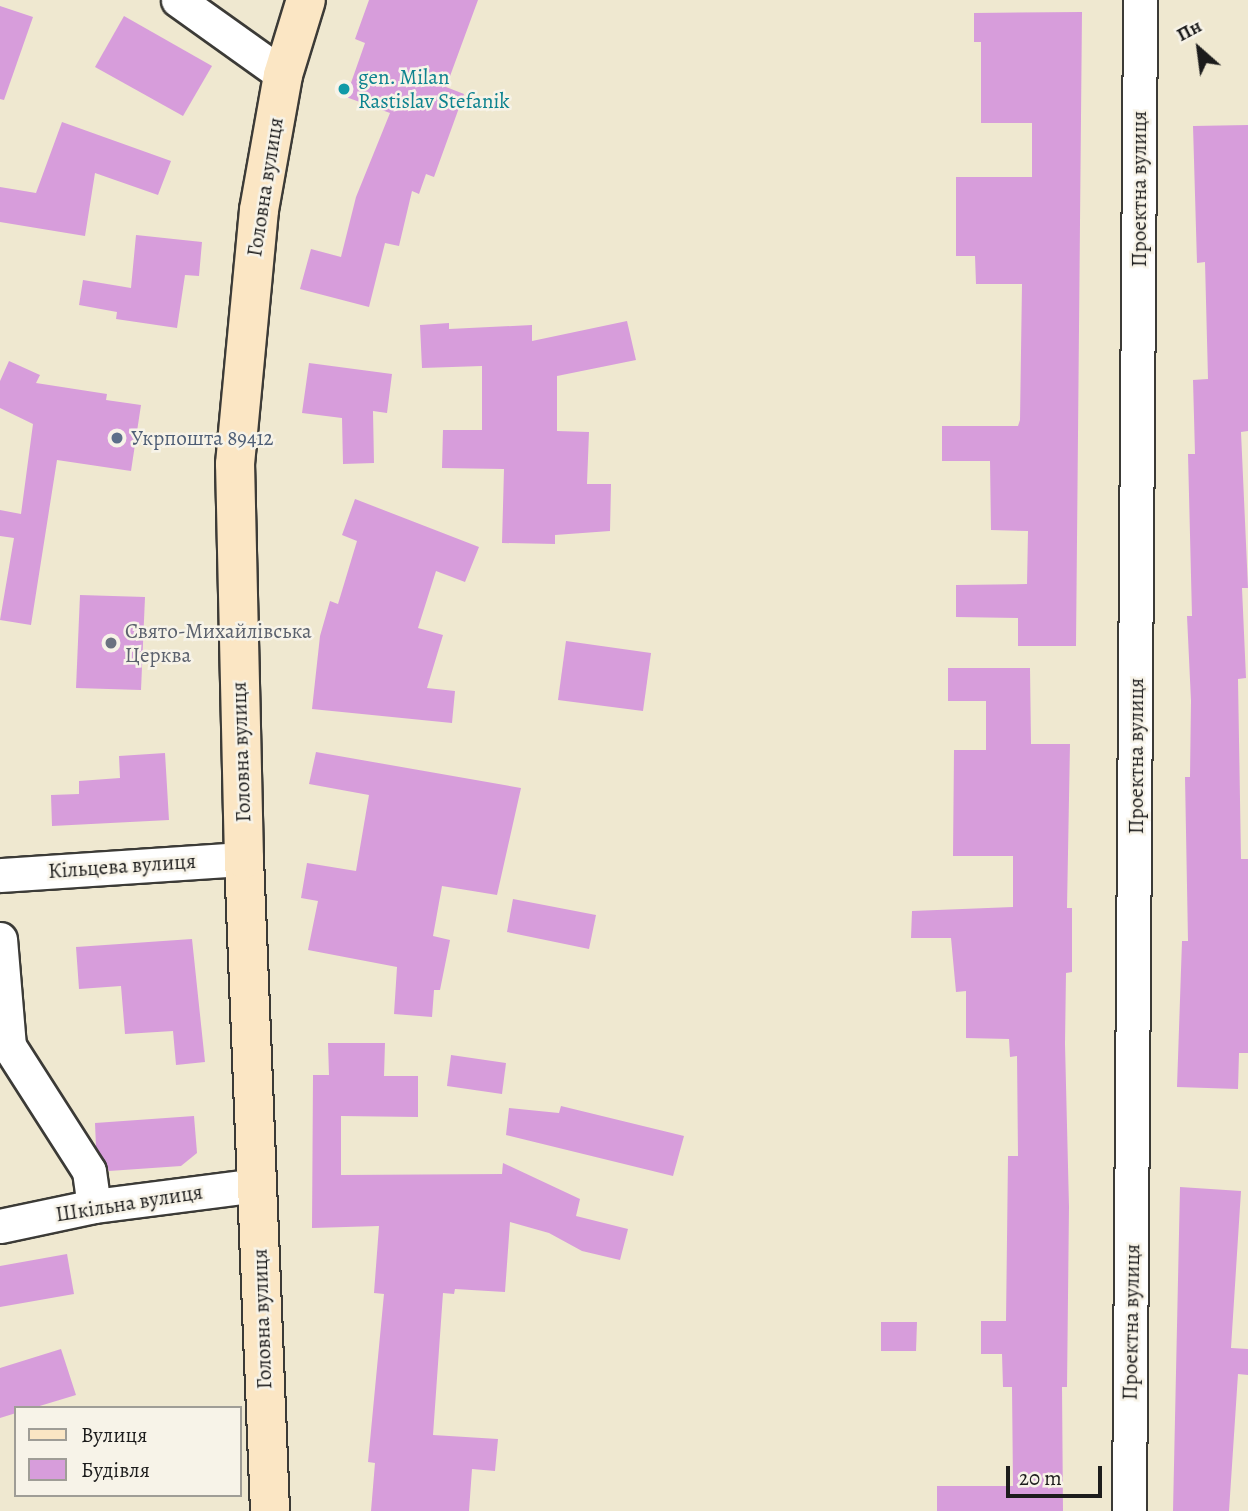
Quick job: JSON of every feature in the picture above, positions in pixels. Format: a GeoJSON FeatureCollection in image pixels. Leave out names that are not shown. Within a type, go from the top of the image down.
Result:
{"type":"FeatureCollection","features":[{"type":"Feature","properties":{"kind":"main road","name":"Головна вулиця"},"geometry":{"type":"LineString","coordinates":[[270,1511],[244,859],[235,464],[245,321],[283,75],[306,0]]}},
{"type":"Feature","properties":{"kind":"street"},"geometry":{"type":"LineString","coordinates":[[178,0],[283,75]]}},
{"type":"Feature","properties":{"kind":"street","name":"Проектна вулиця"},"geometry":{"type":"LineString","coordinates":[[1129,1511],[1140,0]]}},
{"type":"Feature","properties":{"kind":"street","name":"Кільцева вулиця"},"geometry":{"type":"LineString","coordinates":[[0,875],[244,859]]}},
{"type":"Feature","properties":{"kind":"street"},"geometry":{"type":"LineString","coordinates":[[0,939],[9,1046],[89,1171],[94,1206]]}},
{"type":"Feature","properties":{"kind":"street","name":"Шкільна вулиця"},"geometry":{"type":"LineString","coordinates":[[0,1226],[94,1206],[258,1185]]}},
{"type":"Feature","properties":{"kind":"building"},"geometry":{"type":"Polygon","coordinates":[[[369,0],[478,0],[446,87],[464,94],[434,177],[426,174],[419,194],[412,191],[399,246],[385,243],[369,307],[300,289],[311,249],[341,257],[356,197],[390,113],[346,97],[365,43],[355,39],[369,0]]]}},
{"type":"Feature","properties":{"kind":"building"},"geometry":{"type":"Polygon","coordinates":[[[0,6],[33,17],[4,100],[0,99],[0,6]]]}},
{"type":"Feature","properties":{"kind":"building"},"geometry":{"type":"Polygon","coordinates":[[[1082,12],[1076,646],[1018,646],[1018,618],[956,617],[956,585],[1027,584],[1028,531],[991,530],[990,461],[942,461],[942,426],[1018,426],[1020,420],[1022,284],[976,284],[975,256],[956,256],[956,177],[1032,177],[1032,123],[981,123],[981,42],[974,42],[974,13],[1082,12]]]}},
{"type":"Feature","properties":{"kind":"building"},"geometry":{"type":"Polygon","coordinates":[[[124,16],[212,66],[183,116],[95,67],[124,16]]]}},
{"type":"Feature","properties":{"kind":"building"},"geometry":{"type":"Polygon","coordinates":[[[62,122],[171,161],[158,195],[95,173],[85,236],[0,222],[0,187],[36,193],[62,122]]]}},
{"type":"Feature","properties":{"kind":"building"},"geometry":{"type":"Polygon","coordinates":[[[1248,125],[1248,431],[1241,432],[1248,588],[1242,588],[1246,678],[1238,679],[1241,859],[1248,859],[1248,1053],[1239,1053],[1238,1089],[1177,1087],[1182,941],[1188,941],[1185,777],[1190,777],[1191,701],[1187,616],[1192,616],[1188,454],[1195,454],[1193,380],[1208,379],[1205,262],[1197,263],[1193,126],[1248,125]]]}},
{"type":"Feature","properties":{"kind":"building"},"geometry":{"type":"Polygon","coordinates":[[[136,235],[202,242],[199,276],[185,275],[177,328],[116,319],[117,312],[79,305],[83,280],[131,288],[136,235]]]}},
{"type":"Feature","properties":{"kind":"building"},"geometry":{"type":"Polygon","coordinates":[[[627,321],[636,360],[557,376],[557,431],[589,432],[587,484],[611,484],[610,531],[555,535],[555,544],[502,543],[504,469],[442,468],[443,430],[482,430],[482,366],[422,368],[420,325],[449,323],[449,329],[532,325],[532,341],[627,321]]]}},
{"type":"Feature","properties":{"kind":"building"},"geometry":{"type":"Polygon","coordinates":[[[9,361],[40,375],[36,383],[107,394],[106,400],[141,405],[131,471],[57,460],[31,625],[0,620],[14,538],[0,536],[0,510],[21,514],[33,424],[0,408],[0,381],[9,361]]]}},
{"type":"Feature","properties":{"kind":"building"},"geometry":{"type":"Polygon","coordinates":[[[309,363],[392,374],[387,413],[373,411],[374,463],[343,464],[342,418],[302,413],[309,363]]]}},
{"type":"Feature","properties":{"kind":"building"},"geometry":{"type":"Polygon","coordinates":[[[355,499],[479,547],[465,582],[436,571],[418,628],[443,635],[427,688],[455,691],[452,723],[312,709],[320,636],[330,601],[338,604],[357,541],[342,535],[355,499]]]}},
{"type":"Feature","properties":{"kind":"building","name":"Свято-Михайлівська Церква"},"geometry":{"type":"Polygon","coordinates":[[[80,595],[145,597],[141,690],[76,688],[80,595]]]}},
{"type":"Feature","properties":{"kind":"building"},"geometry":{"type":"Polygon","coordinates":[[[566,641],[651,653],[643,711],[558,700],[566,641]]]}},
{"type":"Feature","properties":{"kind":"building"},"geometry":{"type":"Polygon","coordinates":[[[948,668],[1030,668],[1031,744],[1070,744],[1067,908],[1072,908],[1072,972],[1066,973],[1069,1207],[1067,1387],[1062,1387],[1063,1511],[937,1511],[937,1486],[1013,1486],[1012,1387],[1003,1387],[1002,1354],[981,1354],[981,1321],[1006,1321],[1008,1156],[1018,1156],[1017,1056],[1010,1057],[1009,1039],[966,1038],[966,991],[956,992],[951,938],[911,938],[912,911],[1013,907],[1013,856],[953,856],[954,750],[986,750],[986,701],[948,701],[948,668]]]}},
{"type":"Feature","properties":{"kind":"building"},"geometry":{"type":"Polygon","coordinates":[[[316,752],[521,788],[497,895],[442,886],[433,936],[450,940],[440,990],[434,990],[432,1017],[394,1014],[397,967],[308,950],[318,901],[301,898],[307,863],[356,871],[369,795],[309,784],[316,752]]]}},
{"type":"Feature","properties":{"kind":"building"},"geometry":{"type":"Polygon","coordinates":[[[165,753],[169,820],[52,826],[51,795],[79,794],[79,781],[120,778],[119,756],[165,753]]]}},
{"type":"Feature","properties":{"kind":"building"},"geometry":{"type":"Polygon","coordinates":[[[513,899],[596,915],[589,949],[507,932],[513,899]]]}},
{"type":"Feature","properties":{"kind":"building"},"geometry":{"type":"Polygon","coordinates":[[[192,939],[205,1062],[176,1065],[173,1031],[125,1034],[121,986],[79,989],[76,947],[192,939]]]}},
{"type":"Feature","properties":{"kind":"building"},"geometry":{"type":"Polygon","coordinates":[[[328,1043],[385,1043],[384,1076],[418,1076],[418,1117],[341,1116],[341,1175],[502,1174],[503,1163],[580,1199],[576,1216],[628,1229],[620,1260],[582,1251],[549,1233],[510,1222],[505,1292],[455,1289],[454,1294],[443,1293],[433,1435],[498,1439],[495,1471],[472,1469],[469,1511],[371,1511],[375,1463],[368,1462],[384,1294],[374,1293],[379,1226],[312,1228],[313,1075],[329,1075],[328,1043]]]}},
{"type":"Feature","properties":{"kind":"building"},"geometry":{"type":"Polygon","coordinates":[[[451,1055],[506,1063],[502,1094],[447,1086],[451,1055]]]}},
{"type":"Feature","properties":{"kind":"building"},"geometry":{"type":"Polygon","coordinates":[[[561,1106],[684,1136],[673,1176],[506,1135],[509,1108],[559,1113],[561,1106]]]}},
{"type":"Feature","properties":{"kind":"building"},"geometry":{"type":"Polygon","coordinates":[[[194,1116],[197,1153],[181,1166],[109,1171],[96,1147],[95,1123],[194,1116]]]}},
{"type":"Feature","properties":{"kind":"building"},"geometry":{"type":"Polygon","coordinates":[[[1180,1187],[1241,1191],[1231,1348],[1248,1349],[1248,1375],[1238,1374],[1229,1511],[1173,1511],[1180,1187]]]}},
{"type":"Feature","properties":{"kind":"building"},"geometry":{"type":"Polygon","coordinates":[[[67,1254],[74,1294],[0,1307],[0,1266],[67,1254]]]}},
{"type":"Feature","properties":{"kind":"building"},"geometry":{"type":"Polygon","coordinates":[[[881,1322],[917,1322],[916,1351],[881,1351],[881,1322]]]}},
{"type":"Feature","properties":{"kind":"building"},"geometry":{"type":"Polygon","coordinates":[[[61,1349],[76,1395],[40,1406],[14,1406],[14,1414],[0,1418],[0,1368],[61,1349]]]}},
{"type":"Feature","properties":{"kind":"place","name":"gen. Milan Rastislav Stefanik"},"geometry":{"type":"Point","coordinates":[344,89]}},
{"type":"Feature","properties":{"kind":"place","name":"Укрпошта 89412"},"geometry":{"type":"Point","coordinates":[117,438]}},
{"type":"Feature","properties":{"kind":"place","name":"Свято-Михайлівська Церква"},"geometry":{"type":"Point","coordinates":[111,643]}}]}
